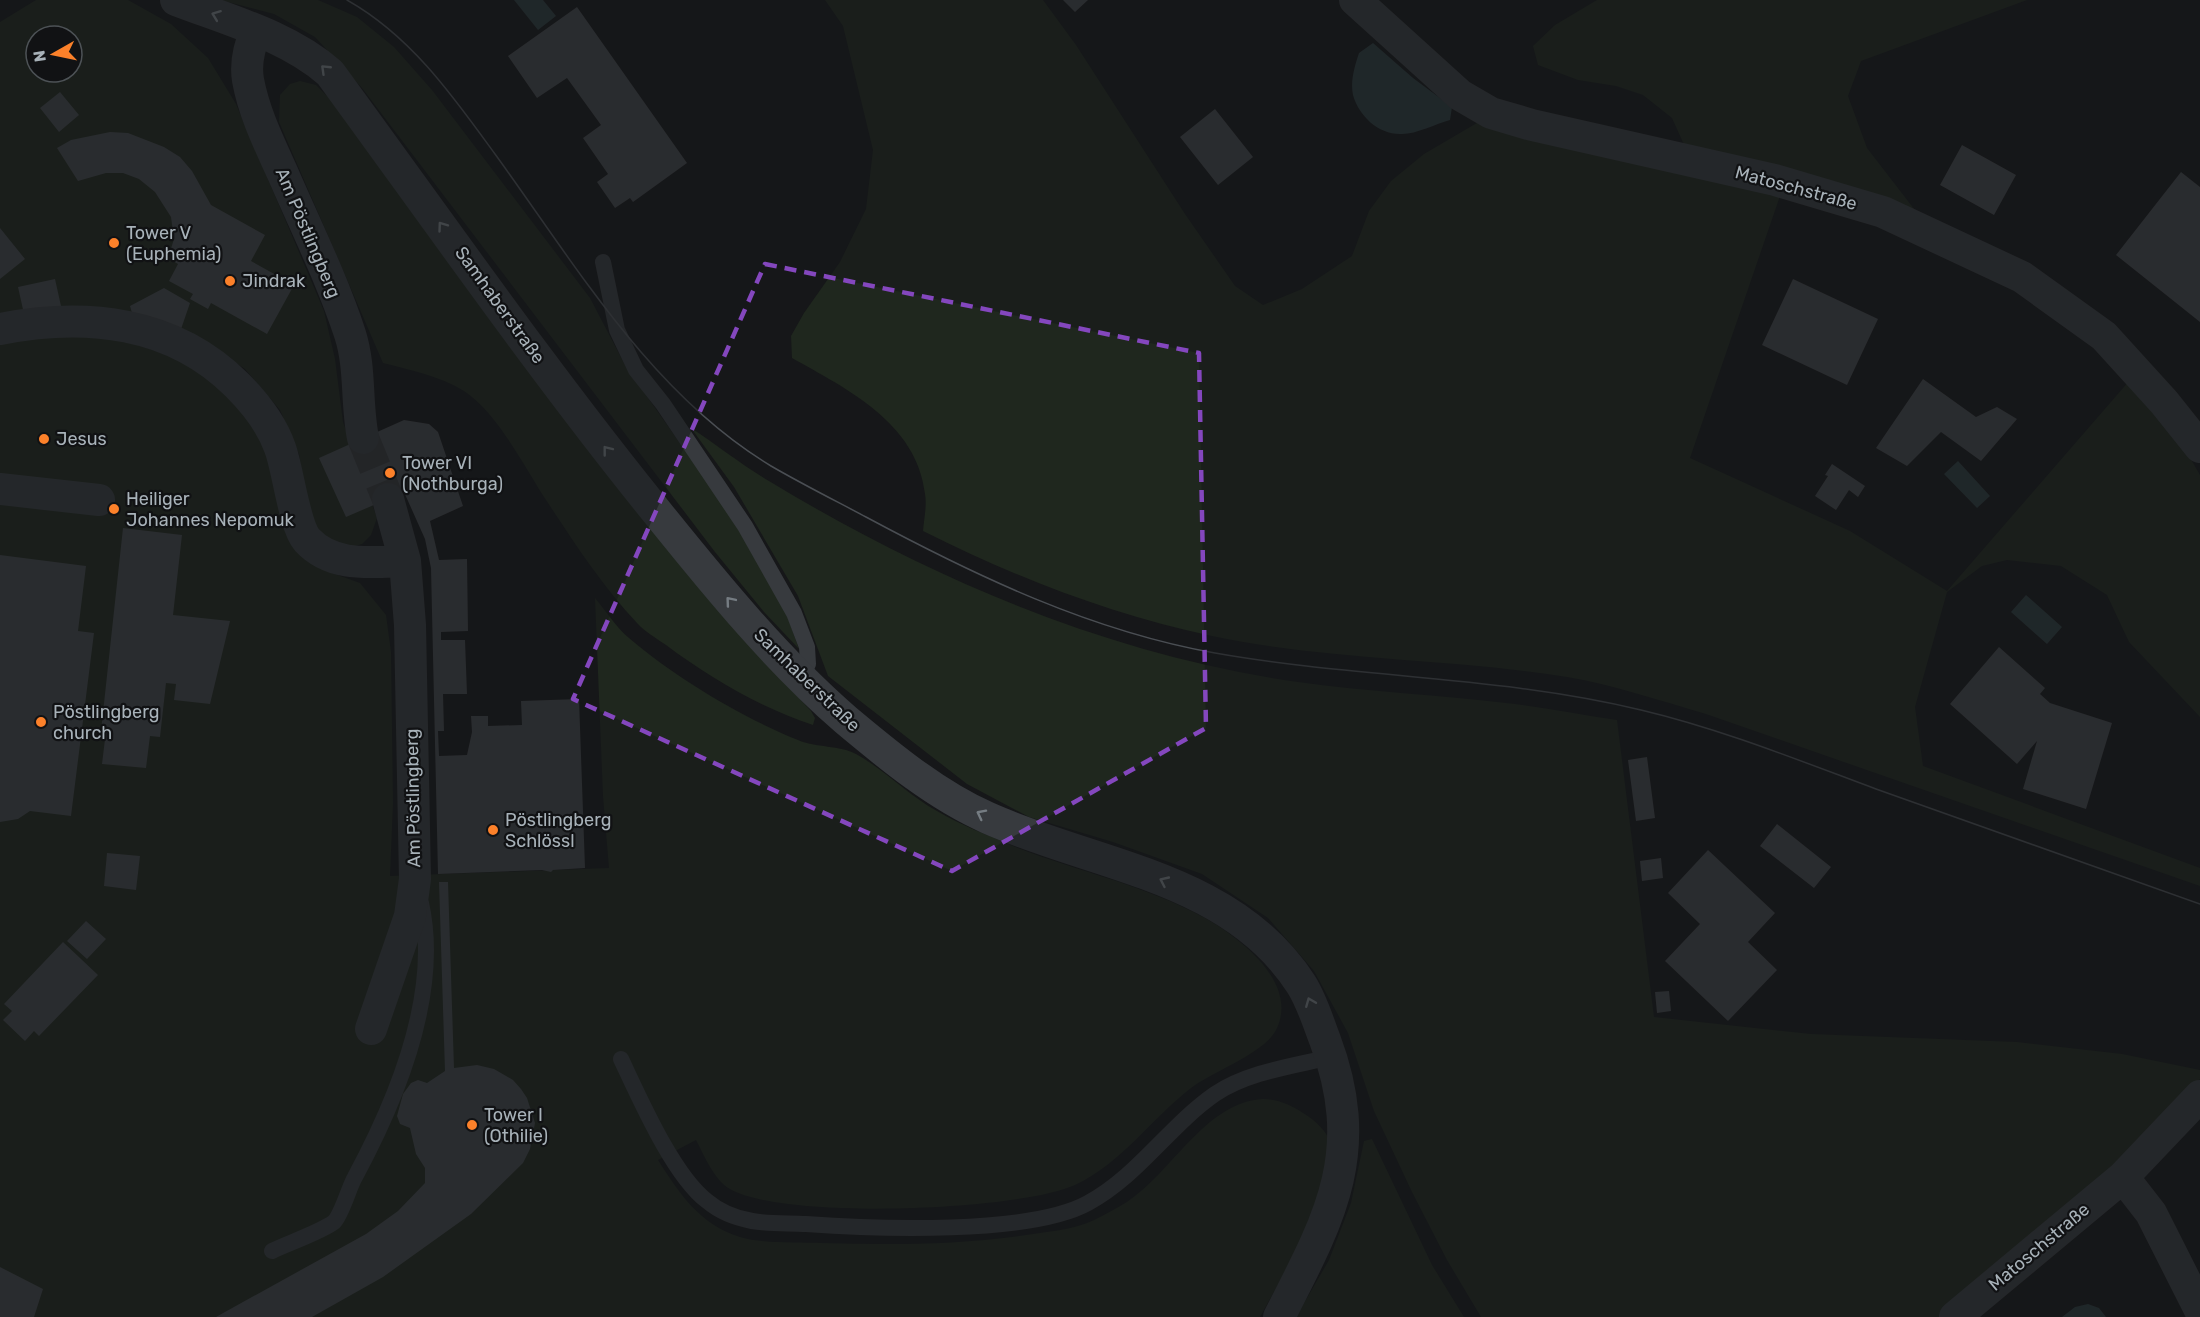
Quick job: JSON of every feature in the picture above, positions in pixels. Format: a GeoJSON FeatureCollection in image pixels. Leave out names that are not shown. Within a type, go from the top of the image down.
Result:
{"type":"FeatureCollection","features":[{"type":"Feature","properties":{"kind":"street","name":"Samhaberstraße"},"geometry":{"type":"LineString","coordinates":[[176,0],[256,31],[313,58],[330,73],[605,449],[745,619],[844,718],[896,760],[984,817],[1155,876],[1204,899],[1249,925],[1283,958],[1305,990],[1331,1057],[1344,1116],[1344,1155],[1336,1197],[1312,1254],[1279,1317]]}},
{"type":"Feature","properties":{"kind":"street","name":"Matoschstraße"},"geometry":{"type":"LineString","coordinates":[[1355,0],[1460,95],[1491,113],[1532,125],[1775,180],[1883,212],[2022,277],[2104,336],[2164,402],[2200,447]]}},
{"type":"Feature","properties":{"kind":"street","name":"Am Pöstlingberg"},"geometry":{"type":"LineString","coordinates":[[256,31],[247,54],[248,78],[261,124],[335,294],[351,337],[356,362],[358,412],[363,438]]}},
{"type":"Feature","properties":{"kind":"street"},"geometry":{"type":"LineString","coordinates":[[0,329],[39,322],[108,322],[141,329],[186,347],[219,367],[254,402],[280,447],[292,499],[306,539],[327,556],[357,563],[405,561]]}},
{"type":"Feature","properties":{"kind":"street"},"geometry":{"type":"LineString","coordinates":[[0,489],[99,500]]}},
{"type":"Feature","properties":{"kind":"street","name":"Am Pöstlingberg"},"geometry":{"type":"LineString","coordinates":[[371,1029],[410,915],[415,879],[410,625],[405,561],[388,499]]}},
{"type":"Feature","properties":{"kind":"street","name":"Matoschstraße"},"geometry":{"type":"LineString","coordinates":[[1955,1317],[2123,1177],[2200,1096]]}},
{"type":"Feature","properties":{"kind":"street"},"geometry":{"type":"LineString","coordinates":[[2123,1177],[2151,1213],[2200,1310]]}},
{"type":"Feature","properties":{"kind":"lane"},"geometry":{"type":"LineString","coordinates":[[603,262],[617,330],[636,370],[663,404],[745,526],[794,613],[807,647],[808,664],[801,676]]}},
{"type":"Feature","properties":{"kind":"lane"},"geometry":{"type":"LineString","coordinates":[[272,1251],[334,1221],[395,1095],[419,1011],[424,964],[423,915],[415,879]]}},
{"type":"Feature","properties":{"kind":"lane"},"geometry":{"type":"LineString","coordinates":[[621,1059],[689,1183],[706,1201],[725,1214],[753,1221],[850,1227],[962,1225],[1017,1221],[1063,1214],[1088,1204],[1113,1188],[1215,1094],[1242,1081],[1331,1057]]}},
{"type":"Feature","properties":{"kind":"highlighted area"},"geometry":{"type":"Polygon","coordinates":[[[765,264],[1199,353],[1206,728],[952,871],[573,699],[765,264]]]}},
{"type":"Feature","properties":{"kind":"shaded area"},"geometry":{"type":"Polygon","coordinates":[[[36,0],[128,0],[171,24],[208,58],[236,104],[324,311],[335,359],[343,422],[377,518],[371,535],[362,544],[344,549],[311,525],[299,454],[280,410],[245,369],[209,345],[50,309],[0,313],[0,22],[36,0]]]}},
{"type":"Feature","properties":{"kind":"shaded area"},"geometry":{"type":"Polygon","coordinates":[[[220,0],[318,0],[357,17],[394,47],[432,90],[590,298],[626,367],[726,508],[787,615],[799,649],[764,612],[715,552],[362,88],[315,37],[274,14],[220,0]]]}},
{"type":"Feature","properties":{"kind":"shaded area"},"geometry":{"type":"Polygon","coordinates":[[[514,0],[543,0],[556,16],[538,30],[514,0]]]}},
{"type":"Feature","properties":{"kind":"shaded area"},"geometry":{"type":"Polygon","coordinates":[[[825,0],[1043,0],[1076,45],[1185,214],[1235,286],[1263,305],[1302,289],[1352,256],[1369,211],[1391,181],[1424,154],[1482,120],[1781,193],[1690,458],[1850,531],[1947,591],[2130,380],[2170,423],[2200,475],[2200,717],[2129,642],[2107,595],[2061,566],[2007,560],[1982,566],[1947,592],[1915,707],[1923,766],[2200,868],[2200,886],[1706,714],[1637,694],[1567,677],[1478,666],[1300,650],[1212,636],[1137,617],[1064,593],[993,564],[923,531],[925,494],[919,469],[909,447],[876,411],[835,382],[792,358],[791,336],[804,313],[840,262],[866,209],[873,150],[843,26],[825,0]]]}},
{"type":"Feature","properties":{"kind":"shaded area"},"geometry":{"type":"Polygon","coordinates":[[[1597,0],[2027,0],[1861,61],[1848,96],[1867,148],[1918,214],[1686,149],[1672,118],[1643,95],[1616,86],[1578,80],[1538,65],[1533,46],[1555,25],[1597,0]]]}},
{"type":"Feature","properties":{"kind":"shaded area"},"geometry":{"type":"Polygon","coordinates":[[[1373,43],[1413,78],[1452,107],[1450,120],[1406,134],[1384,131],[1365,117],[1356,103],[1352,84],[1359,53],[1373,43]]]}},
{"type":"Feature","properties":{"kind":"shaded area"},"geometry":{"type":"Polygon","coordinates":[[[300,81],[316,85],[331,100],[735,629],[811,711],[815,718],[813,725],[774,710],[736,691],[700,669],[644,629],[590,565],[500,427],[488,413],[464,391],[445,381],[383,363],[279,122],[280,95],[290,84],[300,81]]]}},
{"type":"Feature","properties":{"kind":"shaded area"},"geometry":{"type":"Polygon","coordinates":[[[94,329],[188,363],[228,396],[257,429],[307,556],[332,573],[360,583],[386,615],[391,652],[393,803],[390,876],[609,868],[603,796],[595,598],[620,629],[647,653],[688,682],[754,720],[805,743],[843,749],[856,754],[877,767],[926,805],[974,830],[1037,855],[1159,896],[1205,918],[1249,949],[1273,978],[1280,994],[1281,1011],[1277,1028],[1262,1046],[1191,1088],[1122,1153],[1092,1176],[1075,1185],[1046,1194],[955,1206],[847,1208],[798,1205],[758,1199],[730,1189],[714,1173],[696,1140],[658,1160],[683,1196],[702,1216],[713,1225],[740,1237],[780,1242],[874,1244],[954,1242],[1050,1232],[1094,1220],[1131,1199],[1150,1183],[1193,1137],[1225,1111],[1243,1103],[1263,1099],[1274,1100],[1294,1107],[1307,1115],[1325,1132],[1329,1140],[1330,1158],[1318,1204],[1294,1256],[1260,1317],[0,1317],[0,343],[94,329]]]}},
{"type":"Feature","properties":{"kind":"shaded area"},"geometry":{"type":"Polygon","coordinates":[[[691,428],[769,481],[893,550],[958,581],[1090,632],[1158,653],[1228,670],[1298,682],[1515,704],[1617,720],[1654,1017],[1811,1034],[2017,1042],[2122,1054],[2200,1070],[2200,1079],[2138,1150],[1940,1317],[1481,1317],[1447,1260],[1374,1111],[1348,1033],[1314,971],[1268,918],[1202,874],[1113,842],[1029,817],[967,784],[828,676],[798,596],[734,487],[691,428]]]}},
{"type":"Feature","properties":{"kind":"shaded area"},"geometry":{"type":"Polygon","coordinates":[[[1958,461],[1990,496],[1977,508],[1944,474],[1958,461]]]}},
{"type":"Feature","properties":{"kind":"shaded area"},"geometry":{"type":"Polygon","coordinates":[[[2026,595],[2062,627],[2047,644],[2011,612],[2026,595]]]}},
{"type":"Feature","properties":{"kind":"shaded area"},"geometry":{"type":"Polygon","coordinates":[[[1372,1139],[1432,1265],[1464,1317],[1296,1317],[1329,1260],[1351,1203],[1364,1141],[1372,1139]]]}},
{"type":"Feature","properties":{"kind":"shaded area"},"geometry":{"type":"Polygon","coordinates":[[[2088,1304],[2099,1308],[2106,1317],[2062,1317],[2075,1307],[2088,1304]]]}},
{"type":"Feature","properties":{"kind":"building"},"geometry":{"type":"Polygon","coordinates":[[[1063,0],[1088,0],[1075,12],[1063,0]]]}},
{"type":"Feature","properties":{"kind":"building"},"geometry":{"type":"Polygon","coordinates":[[[577,7],[687,163],[633,202],[630,198],[615,208],[597,182],[608,174],[583,138],[601,125],[567,78],[537,98],[508,56],[577,7]]]}},
{"type":"Feature","properties":{"kind":"building"},"geometry":{"type":"Polygon","coordinates":[[[60,92],[79,115],[59,132],[40,108],[60,92]]]}},
{"type":"Feature","properties":{"kind":"building"},"geometry":{"type":"Polygon","coordinates":[[[1215,109],[1253,157],[1218,185],[1180,137],[1215,109]]]}},
{"type":"Feature","properties":{"kind":"building"},"geometry":{"type":"Polygon","coordinates":[[[110,132],[128,133],[164,147],[180,157],[192,171],[211,205],[265,235],[251,261],[294,285],[267,334],[211,303],[208,309],[190,299],[193,294],[169,281],[178,264],[168,258],[174,239],[171,217],[155,192],[139,179],[123,173],[106,173],[78,181],[57,148],[71,140],[110,132]]]}},
{"type":"Feature","properties":{"kind":"building"},"geometry":{"type":"Polygon","coordinates":[[[1962,145],[2016,175],[1994,215],[1940,185],[1962,145]]]}},
{"type":"Feature","properties":{"kind":"building"},"geometry":{"type":"Polygon","coordinates":[[[2181,172],[2200,187],[2200,322],[2116,255],[2181,172]]]}},
{"type":"Feature","properties":{"kind":"building"},"geometry":{"type":"Polygon","coordinates":[[[0,228],[25,259],[0,279],[0,228]]]}},
{"type":"Feature","properties":{"kind":"building"},"geometry":{"type":"Polygon","coordinates":[[[55,279],[61,306],[24,314],[18,287],[55,279]]]}},
{"type":"Feature","properties":{"kind":"building"},"geometry":{"type":"Polygon","coordinates":[[[1793,279],[1878,319],[1847,385],[1762,345],[1793,279]]]}},
{"type":"Feature","properties":{"kind":"building"},"geometry":{"type":"Polygon","coordinates":[[[164,288],[190,303],[179,335],[134,320],[130,306],[164,288]]]}},
{"type":"Feature","properties":{"kind":"building"},"geometry":{"type":"Polygon","coordinates":[[[1923,379],[1976,417],[1997,407],[2017,419],[1981,461],[1941,432],[1907,466],[1876,448],[1923,379]]]}},
{"type":"Feature","properties":{"kind":"building"},"geometry":{"type":"Polygon","coordinates":[[[404,420],[429,424],[438,432],[463,506],[430,521],[439,560],[467,559],[468,631],[441,632],[441,640],[465,640],[467,694],[443,694],[444,731],[438,731],[439,756],[467,755],[472,732],[471,716],[488,716],[488,726],[522,725],[521,701],[579,699],[585,868],[551,872],[542,870],[438,874],[431,568],[425,539],[404,492],[346,517],[319,458],[404,420]]]}},
{"type":"Feature","properties":{"kind":"building"},"geometry":{"type":"Polygon","coordinates":[[[1832,464],[1865,486],[1858,497],[1849,490],[1836,510],[1815,496],[1828,476],[1825,475],[1832,464]]]}},
{"type":"Feature","properties":{"kind":"building"},"geometry":{"type":"Polygon","coordinates":[[[123,528],[182,535],[173,615],[230,621],[210,704],[174,700],[176,684],[166,683],[160,737],[150,736],[146,768],[102,764],[106,731],[101,731],[123,528]]]}},
{"type":"Feature","properties":{"kind":"building","name":"Pöstlingberg church"},"geometry":{"type":"Polygon","coordinates":[[[0,555],[86,566],[78,631],[94,633],[71,816],[30,811],[18,819],[0,822],[0,555]]]}},
{"type":"Feature","properties":{"kind":"building"},"geometry":{"type":"Polygon","coordinates":[[[1999,647],[2045,688],[2040,694],[2050,703],[2112,723],[2086,809],[2023,789],[2037,741],[2017,764],[1950,704],[1999,647]]]}},
{"type":"Feature","properties":{"kind":"building"},"geometry":{"type":"Polygon","coordinates":[[[1647,757],[1655,818],[1636,821],[1628,760],[1647,757]]]}},
{"type":"Feature","properties":{"kind":"building"},"geometry":{"type":"Polygon","coordinates":[[[1777,824],[1831,867],[1814,888],[1760,846],[1777,824]]]}},
{"type":"Feature","properties":{"kind":"building"},"geometry":{"type":"Polygon","coordinates":[[[1708,850],[1775,913],[1748,942],[1777,970],[1728,1021],[1665,961],[1700,924],[1668,893],[1708,850]]]}},
{"type":"Feature","properties":{"kind":"building"},"geometry":{"type":"Polygon","coordinates":[[[107,853],[140,856],[136,890],[104,886],[107,853]]]}},
{"type":"Feature","properties":{"kind":"building"},"geometry":{"type":"Polygon","coordinates":[[[1661,858],[1663,878],[1642,881],[1640,861],[1661,858]]]}},
{"type":"Feature","properties":{"kind":"building"},"geometry":{"type":"Polygon","coordinates":[[[439,882],[448,882],[454,1068],[477,1065],[494,1069],[513,1080],[521,1089],[527,1098],[535,1123],[530,1149],[523,1163],[471,1214],[383,1277],[312,1317],[216,1317],[366,1234],[398,1211],[425,1183],[425,1168],[416,1154],[410,1128],[400,1124],[397,1116],[403,1094],[411,1083],[418,1080],[427,1083],[445,1071],[439,882]]]}},
{"type":"Feature","properties":{"kind":"building"},"geometry":{"type":"Polygon","coordinates":[[[86,921],[106,939],[87,959],[67,941],[86,921]]]}},
{"type":"Feature","properties":{"kind":"building"},"geometry":{"type":"Polygon","coordinates":[[[63,942],[98,975],[39,1036],[34,1031],[25,1041],[3,1020],[12,1011],[4,1004],[63,942]]]}},
{"type":"Feature","properties":{"kind":"building"},"geometry":{"type":"Polygon","coordinates":[[[1669,991],[1671,1011],[1657,1013],[1655,992],[1669,991]]]}},
{"type":"Feature","properties":{"kind":"building"},"geometry":{"type":"Polygon","coordinates":[[[0,1267],[43,1289],[34,1317],[0,1317],[0,1267]]]}},
{"type":"Feature","properties":{"kind":"tunnel"},"geometry":{"type":"LineString","coordinates":[[363,438],[388,499]]}},
{"type":"Feature","properties":{"kind":"tram line"},"geometry":{"type":"LineString","coordinates":[[347,0],[391,31],[411,49],[447,89],[618,324],[652,365],[688,402],[728,436],[771,466],[950,560],[1035,599],[1079,616],[1169,643],[1215,653],[1321,668],[1535,690],[1588,699],[1671,718],[1759,746],[2200,904]]}},
{"type":"Feature","properties":{"kind":"place","name":"Tower V (Euphemia)"},"geometry":{"type":"Point","coordinates":[114,243]}},
{"type":"Feature","properties":{"kind":"place","name":"Jindrak"},"geometry":{"type":"Point","coordinates":[230,281]}},
{"type":"Feature","properties":{"kind":"place","name":"Jesus"},"geometry":{"type":"Point","coordinates":[44,439]}},
{"type":"Feature","properties":{"kind":"place","name":"Tower VI (Nothburga)"},"geometry":{"type":"Point","coordinates":[390,473]}},
{"type":"Feature","properties":{"kind":"place","name":"Heiliger Johannes Nepomuk"},"geometry":{"type":"Point","coordinates":[114,509]}},
{"type":"Feature","properties":{"kind":"place","name":"Pöstlingberg church"},"geometry":{"type":"Point","coordinates":[41,722]}},
{"type":"Feature","properties":{"kind":"place","name":"Pöstlingberg Schlössl"},"geometry":{"type":"Point","coordinates":[493,830]}},
{"type":"Feature","properties":{"kind":"place","name":"Tower I (Othilie)"},"geometry":{"type":"Point","coordinates":[472,1125]}}]}
